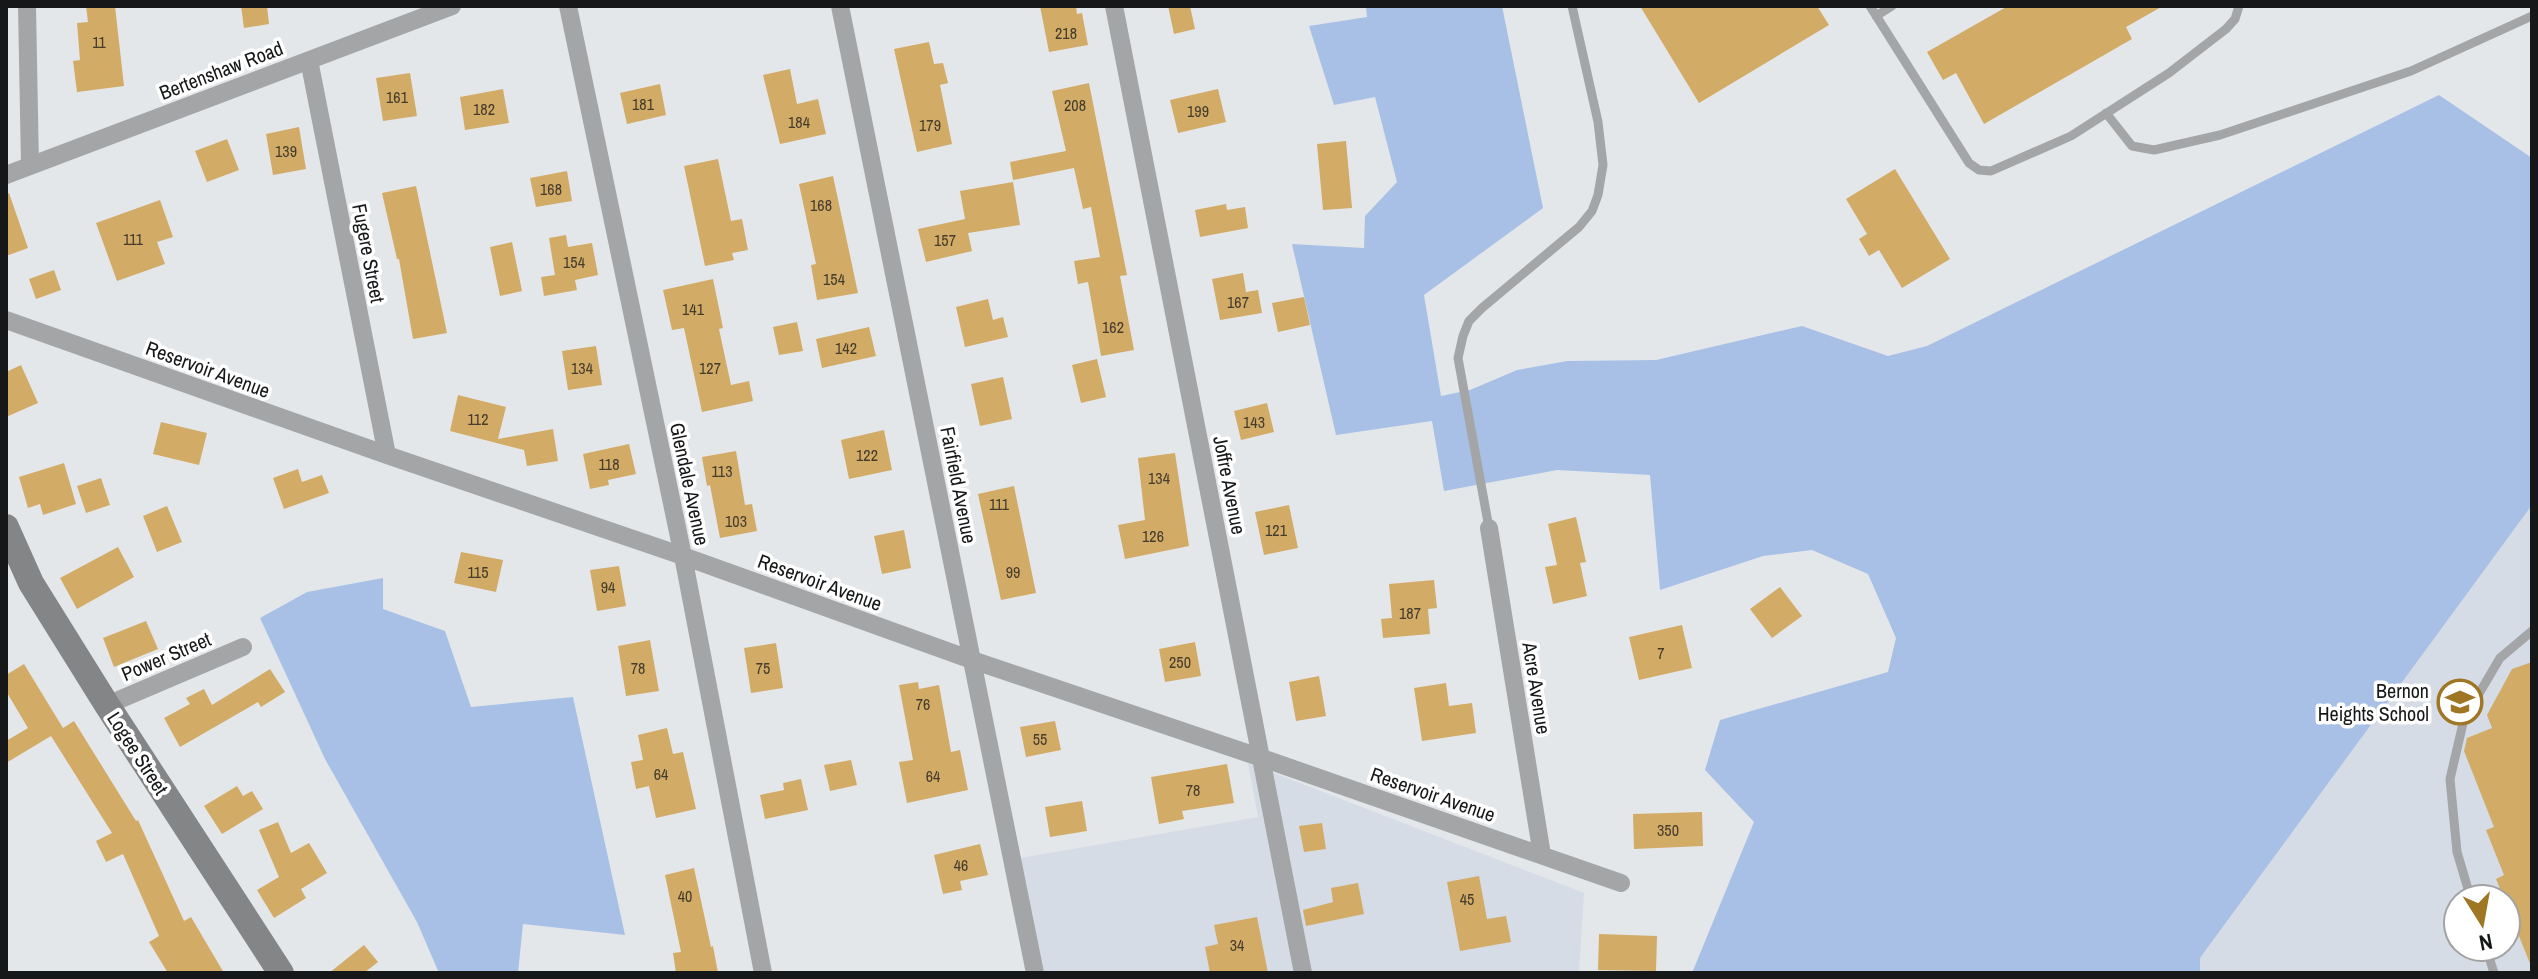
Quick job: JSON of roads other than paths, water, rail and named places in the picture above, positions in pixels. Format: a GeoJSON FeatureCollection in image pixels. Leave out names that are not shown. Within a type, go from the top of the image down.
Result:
{"type":"FeatureCollection","features":[{"type":"Feature","properties":{"kind":"street"},"geometry":{"type":"LineString","coordinates":[[27,6],[30,166]]}},
{"type":"Feature","properties":{"kind":"street","name":"Bertenshaw Road"},"geometry":{"type":"LineString","coordinates":[[6,175],[452,6]]}},
{"type":"Feature","properties":{"kind":"street","name":"Glendale Avenue"},"geometry":{"type":"LineString","coordinates":[[568,6],[683,556],[763,973]]}},
{"type":"Feature","properties":{"kind":"street","name":"Fairfield Avenue"},"geometry":{"type":"LineString","coordinates":[[840,6],[1035,973]]}},
{"type":"Feature","properties":{"kind":"street","name":"Joffre Avenue"},"geometry":{"type":"LineString","coordinates":[[1114,6],[1303,973]]}},
{"type":"Feature","properties":{"kind":"street","name":"Fugere Street"},"geometry":{"type":"LineString","coordinates":[[309,60],[387,455]]}},
{"type":"Feature","properties":{"kind":"street","name":"Reservoir Avenue"},"geometry":{"type":"LineString","coordinates":[[6,320],[972,660],[1621,883]]}},
{"type":"Feature","properties":{"kind":"street","name":"Logee Street"},"geometry":{"type":"LineString","coordinates":[[6,527],[31,583],[281,973]]}},
{"type":"Feature","properties":{"kind":"street","name":"Acre Avenue"},"geometry":{"type":"LineString","coordinates":[[1489,528],[1542,855]]}},
{"type":"Feature","properties":{"kind":"street","name":"Power Street"},"geometry":{"type":"LineString","coordinates":[[107,705],[243,647]]}},
{"type":"Feature","properties":{"kind":"lane"},"geometry":{"type":"LineString","coordinates":[[1489,528],[1458,358],[1469,321],[1579,227],[1592,211],[1598,195],[1603,165],[1598,122],[1572,6]]}},
{"type":"Feature","properties":{"kind":"lane"},"geometry":{"type":"LineString","coordinates":[[1870,6],[1969,163],[1979,170],[1991,171],[2071,136],[2197,53],[2235,19],[2239,6]]}},
{"type":"Feature","properties":{"kind":"lane"},"geometry":{"type":"LineString","coordinates":[[1876,16],[1892,6]]}},
{"type":"Feature","properties":{"kind":"lane"},"geometry":{"type":"LineString","coordinates":[[2106,113],[2132,146],[2154,150],[2220,135],[2411,71],[2532,16]]}},
{"type":"Feature","properties":{"kind":"lane"},"geometry":{"type":"LineString","coordinates":[[2466,883],[2457,852],[2450,779],[2464,719],[2500,658],[2532,631]]}},
{"type":"Feature","properties":{"kind":"place","name":"Bernon Heights School"},"geometry":{"type":"Point","coordinates":[2460,702]}}]}
